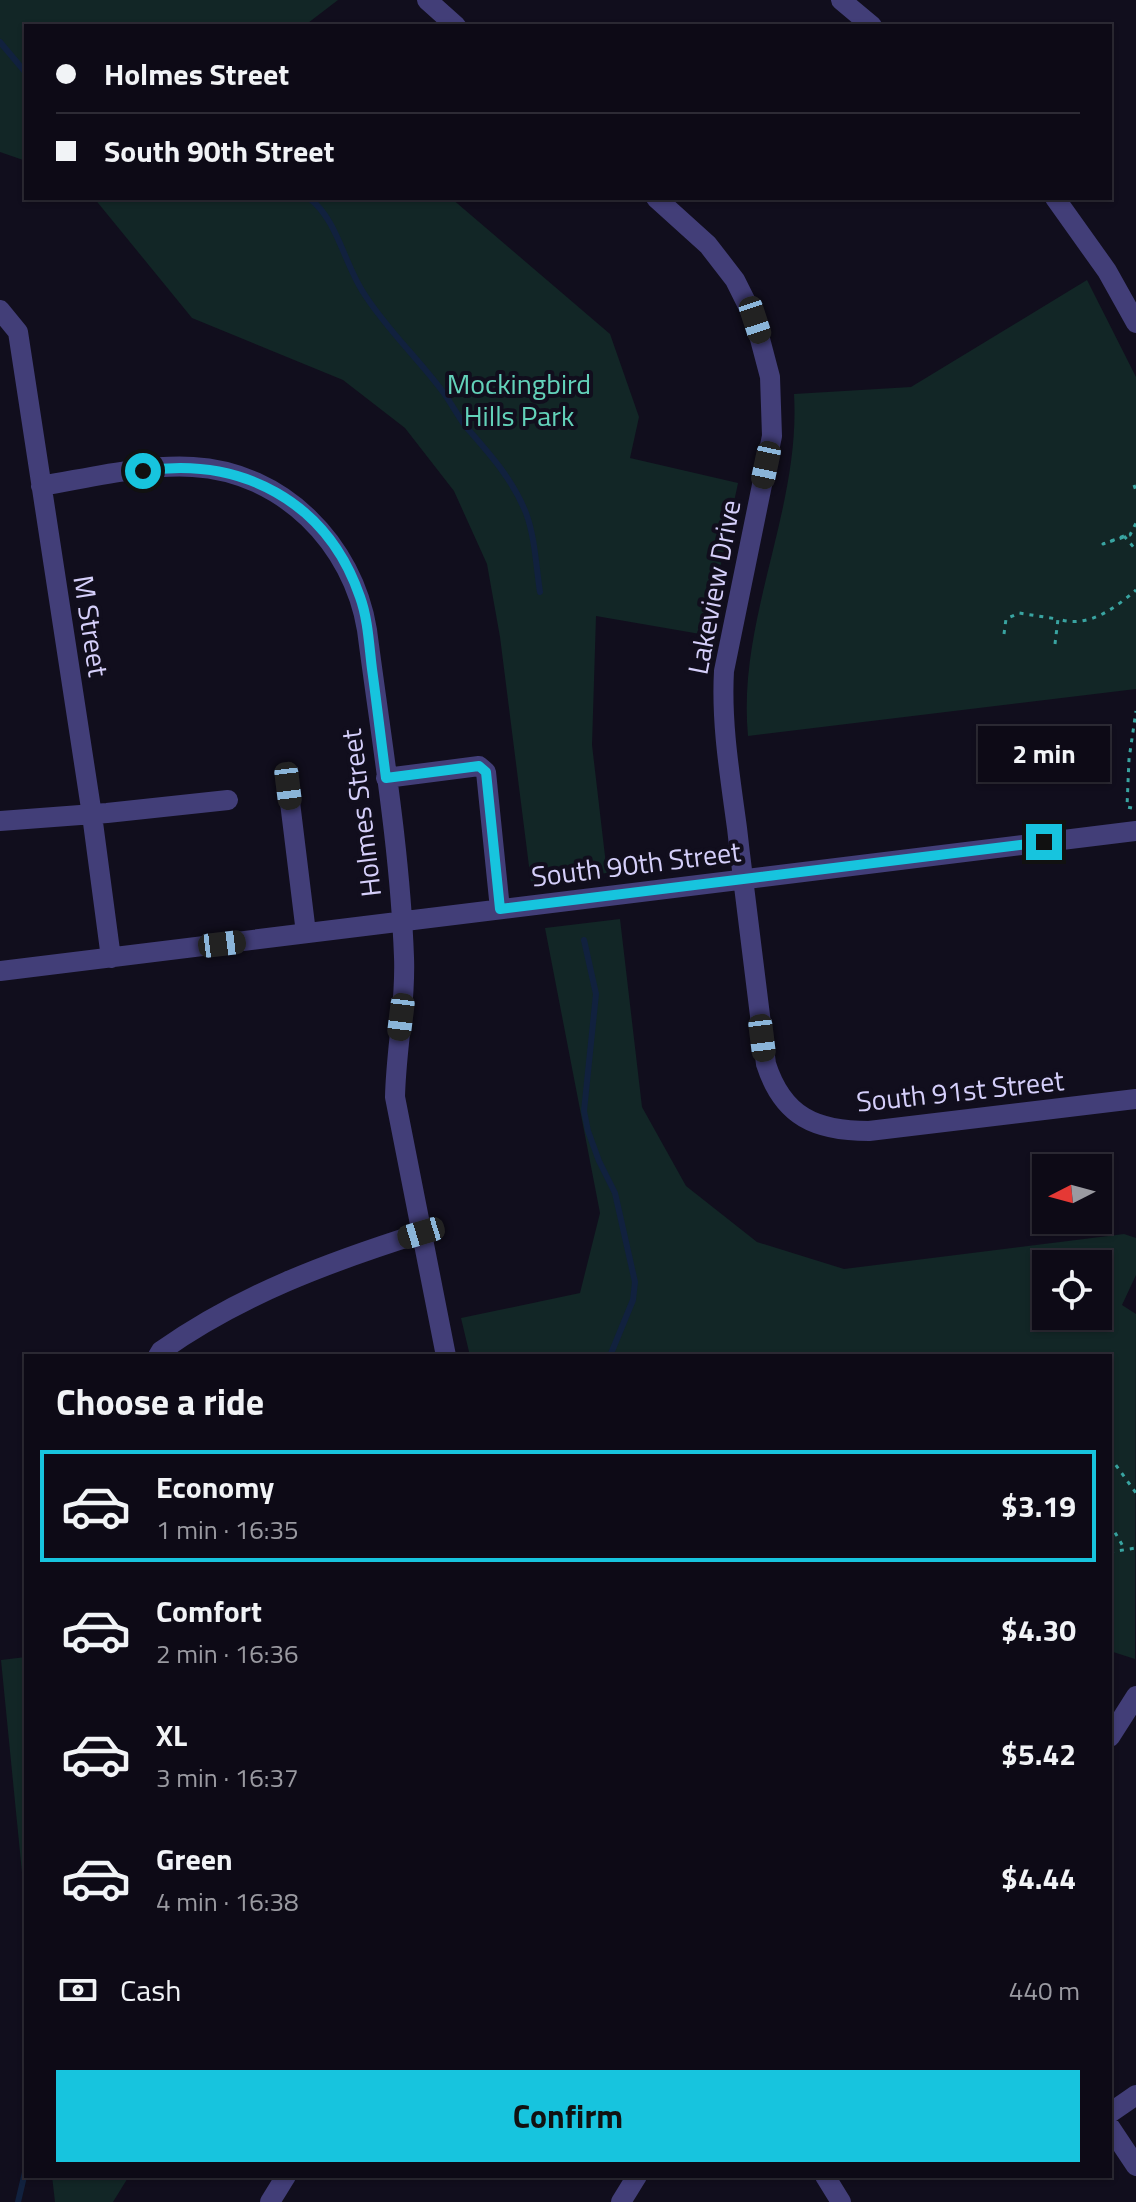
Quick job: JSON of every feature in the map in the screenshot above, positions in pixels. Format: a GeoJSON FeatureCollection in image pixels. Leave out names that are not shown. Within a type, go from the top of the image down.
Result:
{"type":"FeatureCollection","features":[{"type":"Feature","properties":{"kind":"street"},"geometry":{"type":"LineString","coordinates":[[427,0],[454,24]]}},
{"type":"Feature","properties":{"kind":"street"},"geometry":{"type":"LineString","coordinates":[[841,0],[870,24]]}},
{"type":"Feature","properties":{"kind":"street","name":"Lakeview Drive"},"geometry":{"type":"LineString","coordinates":[[658,200],[708,245],[735,280],[755,320],[770,377],[772,436],[724,671],[724,725],[766,1064],[780,1097],[794,1111]]}},
{"type":"Feature","properties":{"kind":"street"},"geometry":{"type":"LineString","coordinates":[[1056,200],[1107,271],[1136,323]]}},
{"type":"Feature","properties":{"kind":"street","name":"M Street"},"geometry":{"type":"LineString","coordinates":[[0,310],[18,332],[111,958]]}},
{"type":"Feature","properties":{"kind":"street","name":"Holmes Street"},"geometry":{"type":"LineString","coordinates":[[41,486],[171,467],[196,467],[233,473],[262,485],[295,505],[327,537],[350,571],[360,596],[367,630],[402,921],[404,994],[395,1097],[446,1354]]}},
{"type":"Feature","properties":{"kind":"street"},"geometry":{"type":"LineString","coordinates":[[386,778],[479,766],[486,772],[500,909]]}},
{"type":"Feature","properties":{"kind":"street"},"geometry":{"type":"LineString","coordinates":[[288,786],[306,933]]}},
{"type":"Feature","properties":{"kind":"street"},"geometry":{"type":"LineString","coordinates":[[0,821],[92,815],[228,800]]}},
{"type":"Feature","properties":{"kind":"street","name":"South 90th Street"},"geometry":{"type":"LineString","coordinates":[[0,971],[1136,831]]}},
{"type":"Feature","properties":{"kind":"street","name":"South 91st Street"},"geometry":{"type":"LineString","coordinates":[[794,1111],[826,1128],[869,1131],[1136,1099]]}},
{"type":"Feature","properties":{"kind":"street"},"geometry":{"type":"LineString","coordinates":[[159,1354],[192,1329],[264,1290],[340,1258],[421,1233]]}},
{"type":"Feature","properties":{"kind":"street"},"geometry":{"type":"LineString","coordinates":[[1112,1734],[1136,1696]]}},
{"type":"Feature","properties":{"kind":"street"},"geometry":{"type":"LineString","coordinates":[[1112,2112],[1136,2095]]}},
{"type":"Feature","properties":{"kind":"street"},"geometry":{"type":"LineString","coordinates":[[1112,2130],[1136,2166]]}},
{"type":"Feature","properties":{"kind":"street"},"geometry":{"type":"LineString","coordinates":[[270,2202],[285,2178]]}},
{"type":"Feature","properties":{"kind":"street"},"geometry":{"type":"LineString","coordinates":[[621,2202],[636,2178]]}},
{"type":"Feature","properties":{"kind":"street"},"geometry":{"type":"LineString","coordinates":[[826,2178],[841,2202]]}},
{"type":"Feature","properties":{"kind":"path"},"geometry":{"type":"LineString","coordinates":[[1134,485],[1136,491]]}},
{"type":"Feature","properties":{"kind":"path"},"geometry":{"type":"LineString","coordinates":[[1103,544],[1130,535],[1136,523]]}},
{"type":"Feature","properties":{"kind":"path"},"geometry":{"type":"LineString","coordinates":[[1124,536],[1136,550]]}},
{"type":"Feature","properties":{"kind":"path"},"geometry":{"type":"LineString","coordinates":[[1004,634],[1006,619],[1019,613],[1077,621],[1095,618],[1115,608],[1136,590]]}},
{"type":"Feature","properties":{"kind":"path"},"geometry":{"type":"LineString","coordinates":[[1055,644],[1058,619]]}},
{"type":"Feature","properties":{"kind":"path"},"geometry":{"type":"LineString","coordinates":[[1132,808],[1127,807],[1129,759],[1136,711]]}},
{"type":"Feature","properties":{"kind":"path"},"geometry":{"type":"LineString","coordinates":[[1112,1460],[1136,1493]]}},
{"type":"Feature","properties":{"kind":"path"},"geometry":{"type":"LineString","coordinates":[[1112,1527],[1124,1548]]}},
{"type":"Feature","properties":{"kind":"path"},"geometry":{"type":"LineString","coordinates":[[1112,1551],[1136,1548]]}},
{"type":"Feature","properties":{"kind":"green space"},"geometry":{"type":"Polygon","coordinates":[[[0,0],[338,0],[307,24],[24,24],[24,160],[0,152],[0,0]]]}},
{"type":"Feature","properties":{"kind":"green space","name":"Mockingbird Hills Park"},"geometry":{"type":"Polygon","coordinates":[[[96,200],[453,200],[610,334],[639,417],[630,458],[738,483],[706,635],[596,616],[592,745],[607,873],[531,882],[500,637],[487,564],[454,491],[405,428],[343,380],[192,318],[96,200]]]}},
{"type":"Feature","properties":{"kind":"green space"},"geometry":{"type":"Polygon","coordinates":[[[1087,280],[1136,377],[1136,689],[748,736],[747,692],[752,650],[788,480],[794,437],[794,394],[911,387],[1087,280]]]}},
{"type":"Feature","properties":{"kind":"green space"},"geometry":{"type":"Polygon","coordinates":[[[620,919],[642,1107],[686,1186],[757,1242],[844,1269],[1124,1234],[1136,1238],[1136,1275],[1122,1305],[1136,1314],[1135,1659],[1112,1652],[1112,1354],[470,1354],[461,1318],[580,1293],[600,1213],[545,928],[620,919]]]}},
{"type":"Feature","properties":{"kind":"green space"},"geometry":{"type":"Polygon","coordinates":[[[24,1657],[24,1893],[1,1660],[24,1657]]]}},
{"type":"Feature","properties":{"kind":"green space"},"geometry":{"type":"Polygon","coordinates":[[[52,2178],[128,2178],[113,2202],[55,2202],[52,2178]]]}},
{"type":"Feature","properties":{"kind":"waterway"},"geometry":{"type":"LineString","coordinates":[[0,42],[24,71]]}},
{"type":"Feature","properties":{"kind":"waterway"},"geometry":{"type":"LineString","coordinates":[[311,200],[327,217],[356,280],[372,306],[433,379],[515,489],[531,532],[540,592]]}},
{"type":"Feature","properties":{"kind":"waterway"},"geometry":{"type":"LineString","coordinates":[[584,940],[596,994],[584,1111],[599,1161],[615,1193],[635,1282],[633,1300],[611,1354]]}},
{"type":"Feature","properties":{"kind":"waterway"},"geometry":{"type":"LineString","coordinates":[[18,2202],[24,2176]]}},
{"type":"Feature","properties":{"kind":"route"},"geometry":{"type":"LineString","coordinates":[[143,471],[196,467],[233,473],[262,485],[295,505],[327,537],[350,571],[364,608],[386,778],[479,766],[486,772],[500,909],[1044,842]]}}]}
